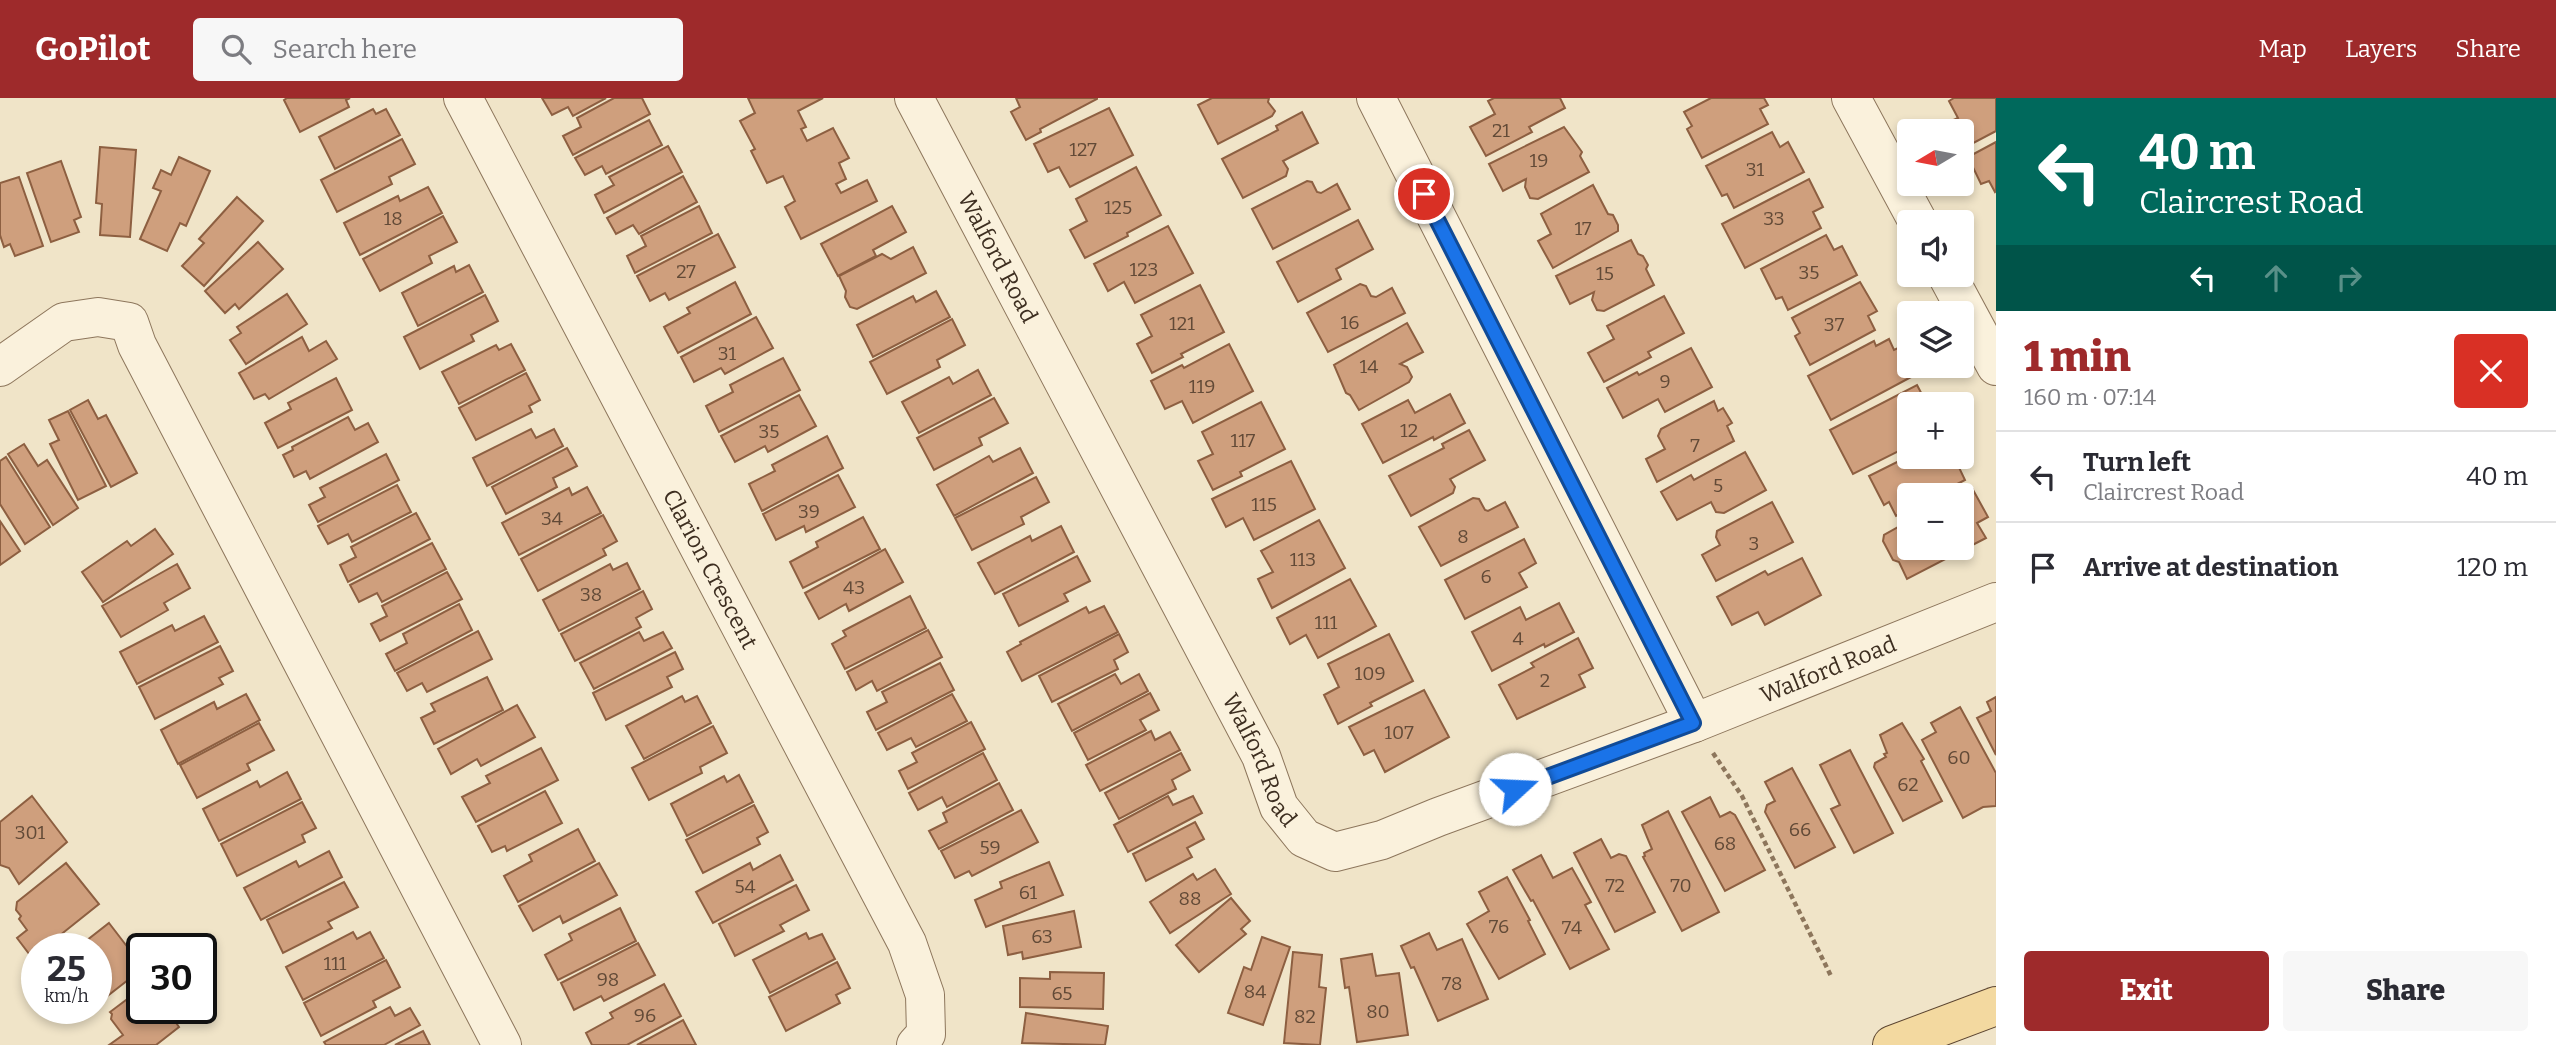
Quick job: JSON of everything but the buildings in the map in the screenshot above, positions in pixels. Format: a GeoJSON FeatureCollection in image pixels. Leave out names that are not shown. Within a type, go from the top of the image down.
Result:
{"type":"FeatureCollection","features":[{"type":"Feature","properties":{"kind":"main road"},"geometry":{"type":"LineString","coordinates":[[1892,1045],[1996,1006]]}},
{"type":"Feature","properties":{"kind":"street","name":"Clarion Crescent"},"geometry":{"type":"LineString","coordinates":[[463,98],[907,943],[925,995],[926,1034],[916,1045]]}},
{"type":"Feature","properties":{"kind":"street","name":"Walford Road"},"geometry":{"type":"LineString","coordinates":[[914,98],[1261,756],[1279,807],[1304,838],[1335,852],[1382,840],[1693,723],[1996,602]]}},
{"type":"Feature","properties":{"kind":"street"},"geometry":{"type":"LineString","coordinates":[[1376,98],[1693,723]]}},
{"type":"Feature","properties":{"kind":"street"},"geometry":{"type":"LineString","coordinates":[[1851,98],[1912,210]]}},
{"type":"Feature","properties":{"kind":"street"},"geometry":{"type":"LineString","coordinates":[[1953,287],[1996,366]]}},
{"type":"Feature","properties":{"kind":"street"},"geometry":{"type":"LineString","coordinates":[[0,367],[65,322],[98,317],[129,322],[137,345],[502,1045]]}},
{"type":"Feature","properties":{"kind":"path"},"geometry":{"type":"LineString","coordinates":[[1693,723],[1742,796],[1832,978]]}},
{"type":"Feature","properties":{"kind":"route"},"geometry":{"type":"LineString","coordinates":[[1424,194],[1693,723],[1515,789]]}}]}
